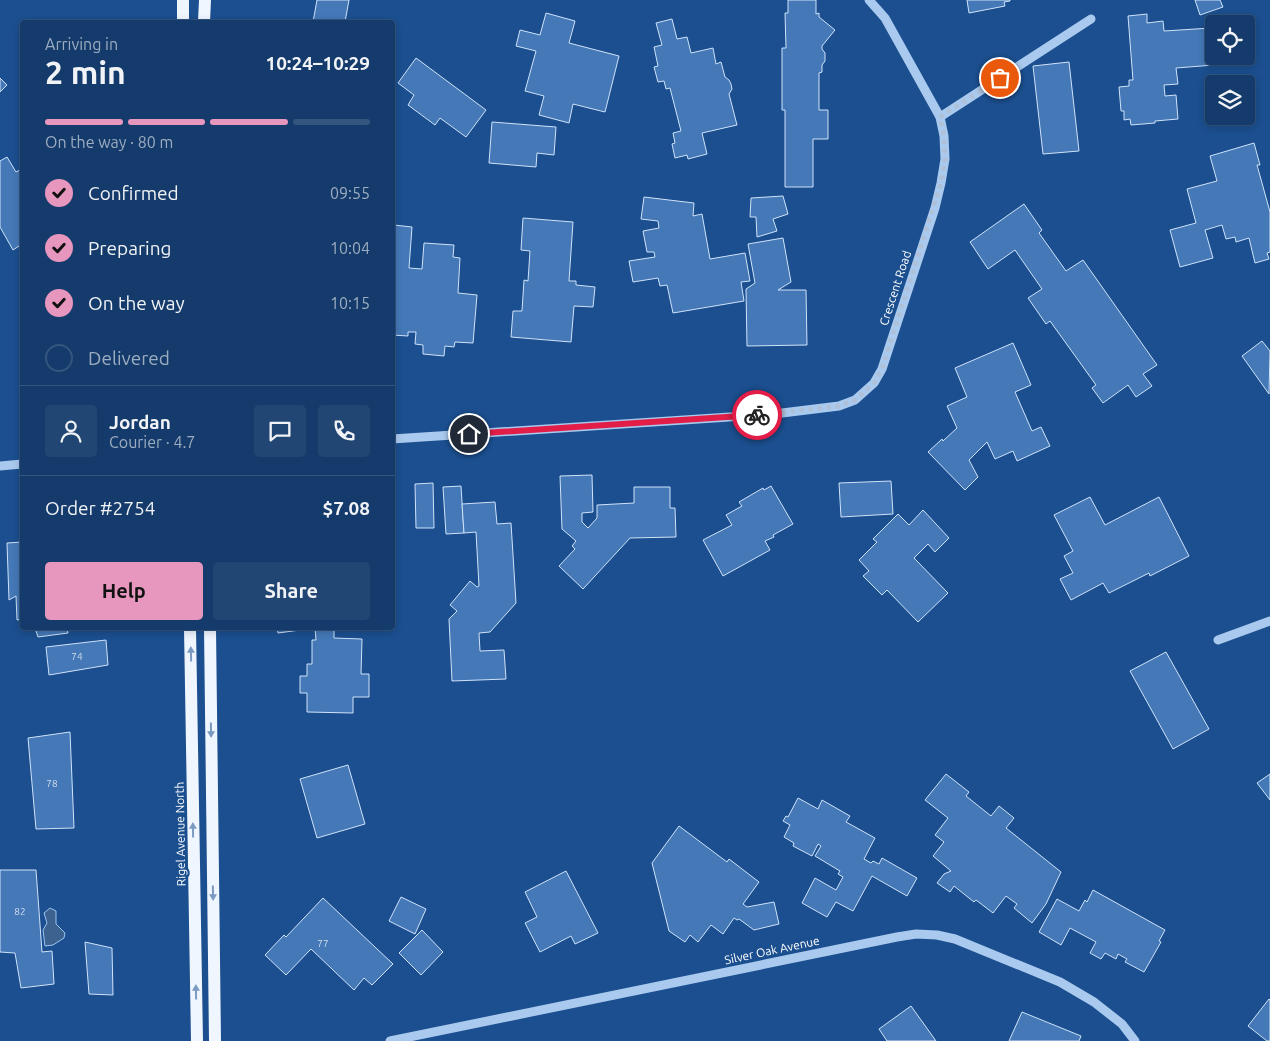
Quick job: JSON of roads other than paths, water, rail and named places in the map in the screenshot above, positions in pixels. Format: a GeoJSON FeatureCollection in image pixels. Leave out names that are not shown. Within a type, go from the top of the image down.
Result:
{"type":"FeatureCollection","features":[{"type":"Feature","properties":{"kind":"main road"},"geometry":{"type":"LineString","coordinates":[[183,0],[183,20]]}},
{"type":"Feature","properties":{"kind":"main road"},"geometry":{"type":"LineString","coordinates":[[204,20],[205,0]]}},
{"type":"Feature","properties":{"kind":"main road","name":"Rigel Avenue North"},"geometry":{"type":"LineString","coordinates":[[190,630],[197,1041]]}},
{"type":"Feature","properties":{"kind":"main road"},"geometry":{"type":"LineString","coordinates":[[210,630],[215,1041]]}},
{"type":"Feature","properties":{"kind":"street","name":"Crescent Road"},"geometry":{"type":"LineString","coordinates":[[395,439],[774,414],[839,406],[855,400],[874,383],[882,369],[934,208],[945,160],[944,136],[940,117],[885,18],[869,0]]}},
{"type":"Feature","properties":{"kind":"street"},"geometry":{"type":"LineString","coordinates":[[940,117],[1091,19]]}},
{"type":"Feature","properties":{"kind":"street"},"geometry":{"type":"LineString","coordinates":[[0,466],[20,464]]}},
{"type":"Feature","properties":{"kind":"street"},"geometry":{"type":"LineString","coordinates":[[1218,640],[1270,621]]}},
{"type":"Feature","properties":{"kind":"street","name":"Silver Oak Avenue"},"geometry":{"type":"LineString","coordinates":[[390,1041],[916,934],[937,935],[956,940],[1060,982],[1094,1002],[1122,1024],[1135,1041]]}},
{"type":"Feature","properties":{"kind":"water"},"geometry":{"type":"Polygon","coordinates":[[[50,908],[56,911],[56,924],[65,933],[64,938],[53,945],[45,946],[43,930],[47,923],[44,913],[50,908]]]}}]}
